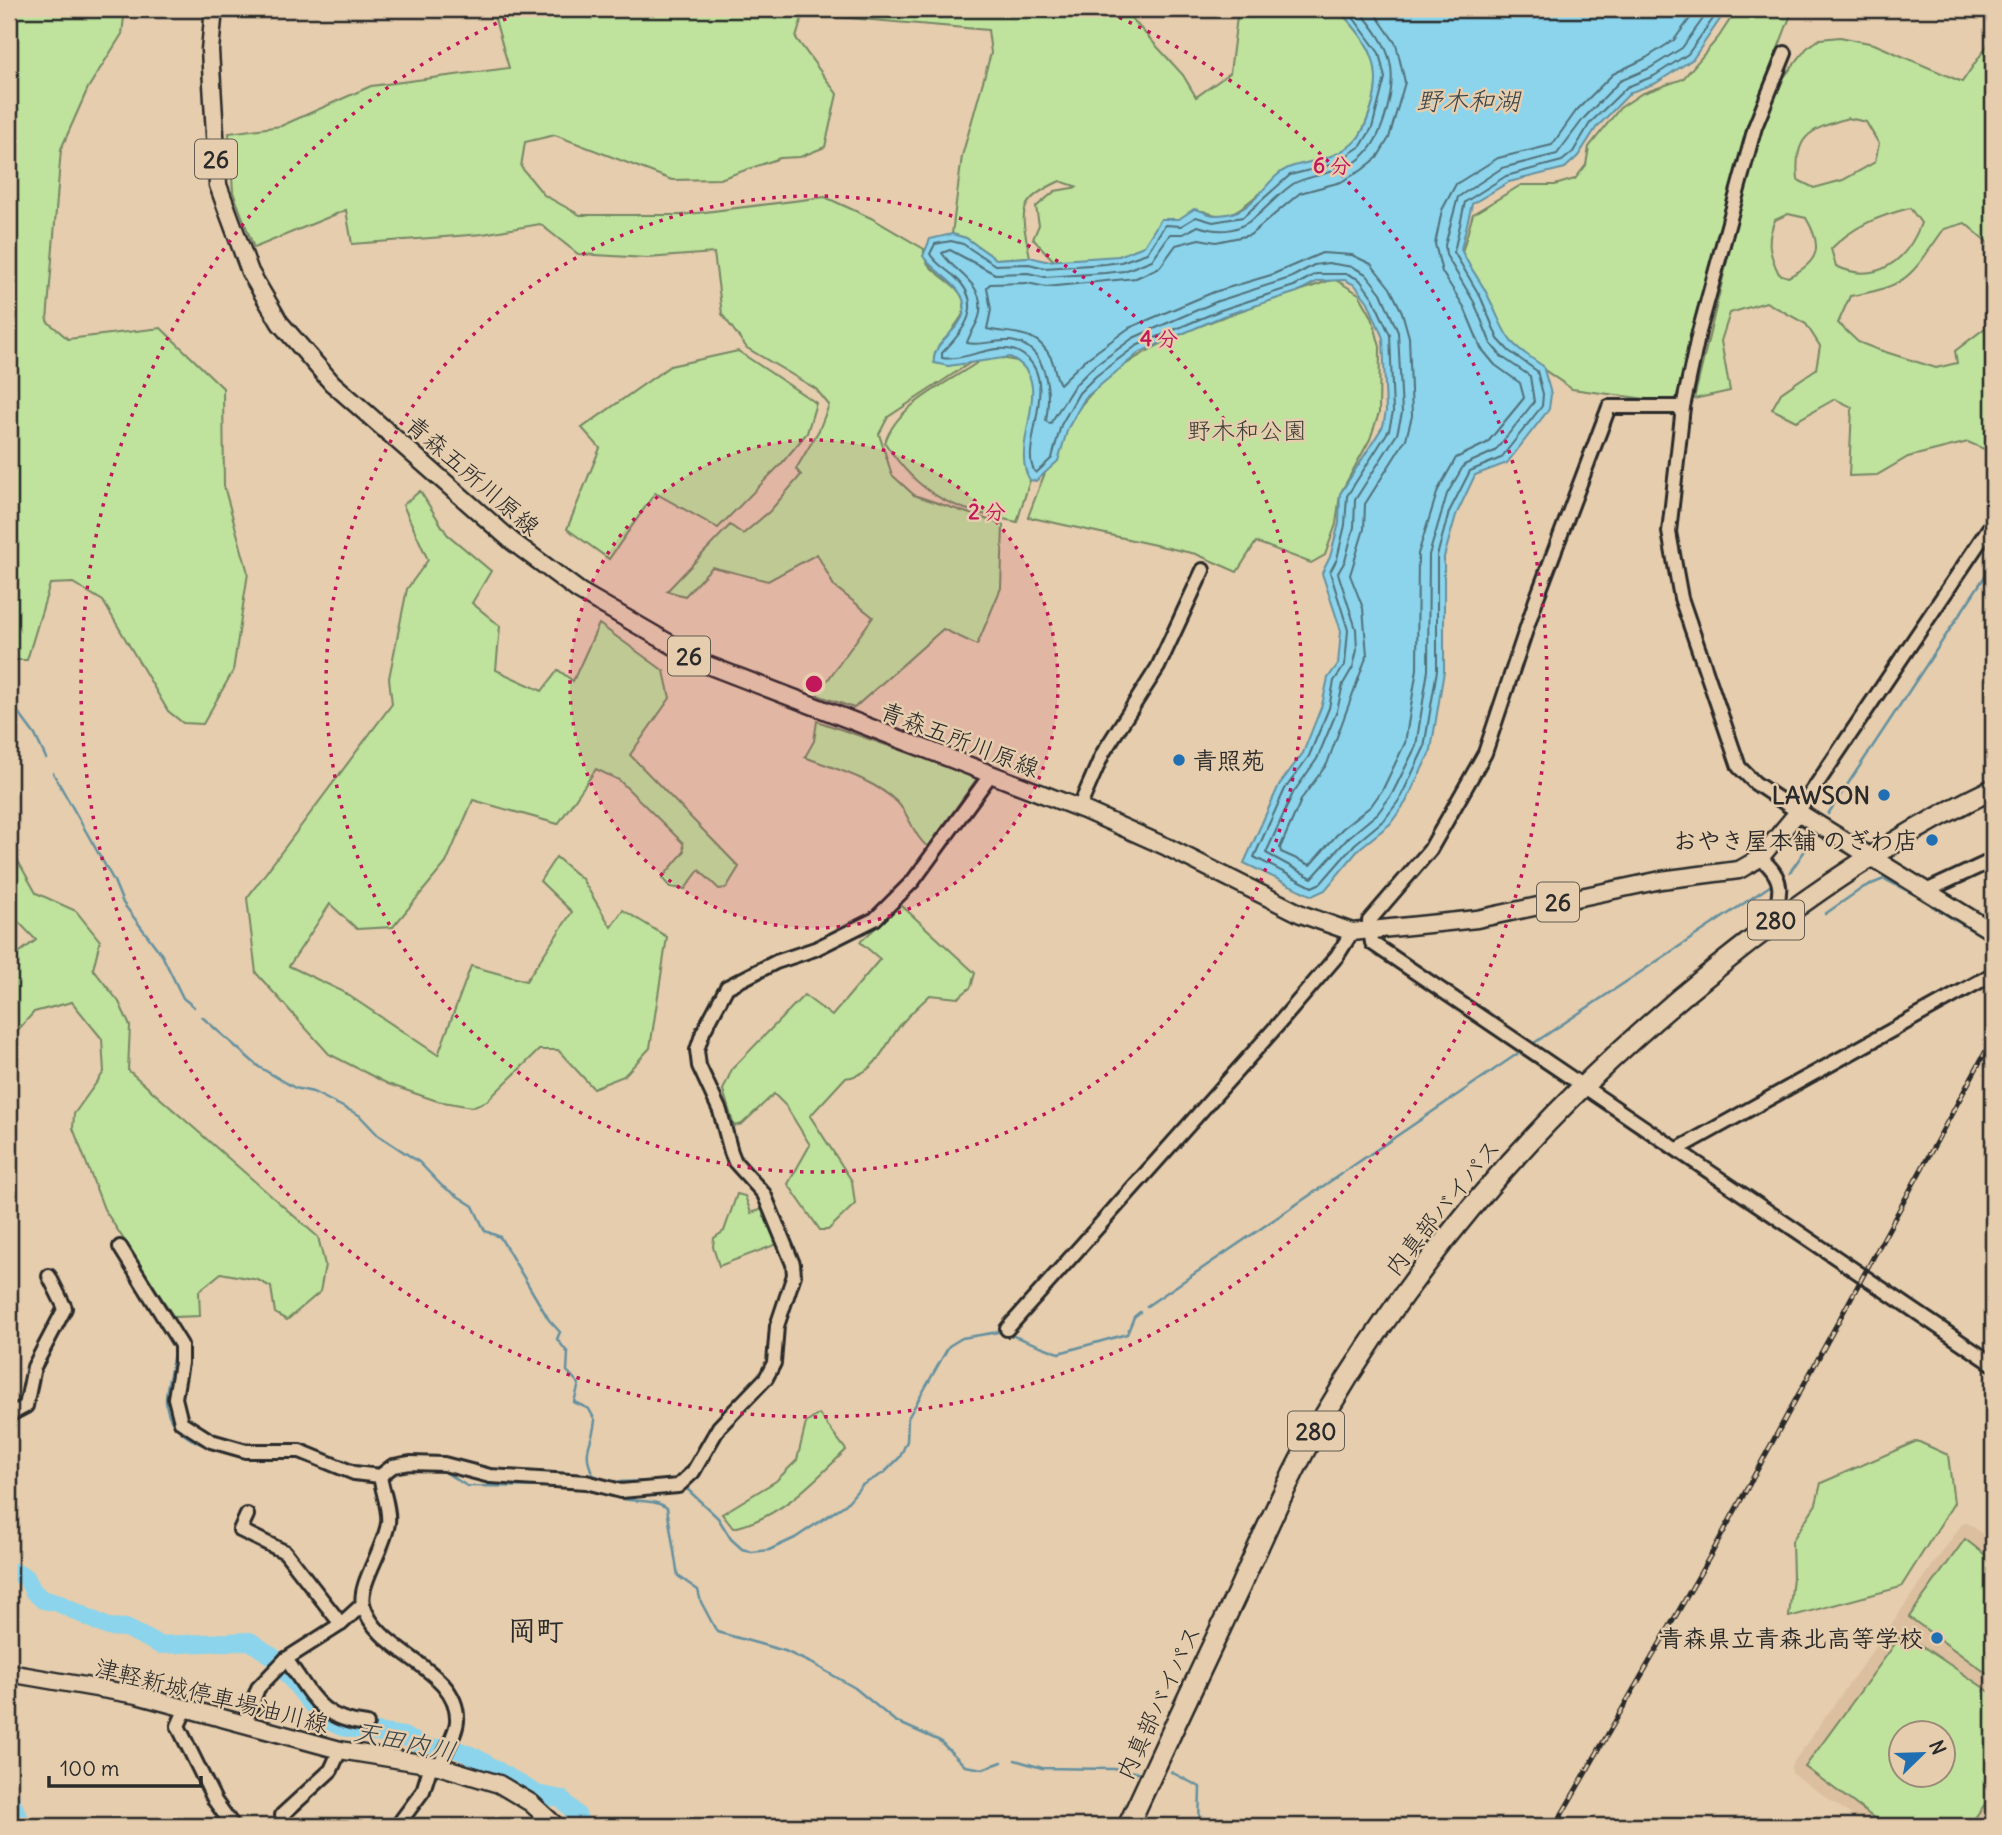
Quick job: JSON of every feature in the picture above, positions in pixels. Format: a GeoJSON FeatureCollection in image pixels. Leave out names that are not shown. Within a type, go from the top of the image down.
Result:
{"type":"FeatureCollection","features":[{"type":"Feature","properties":{"kind":"highway","name":"内真部バイパス"},"geometry":{"type":"LineString","coordinates":[[1128,1826],[1287,1485],[1360,1358],[1436,1248],[1505,1164],[1583,1084],[1678,999],[1770,925],[1870,856],[1993,789]]}},
{"type":"Feature","properties":{"kind":"main road","name":"青森五所川原線"},"geometry":{"type":"LineString","coordinates":[[214,9],[210,50],[218,185],[250,272],[280,323],[332,383],[513,542],[579,591],[634,626],[705,664],[771,692],[1079,808],[1167,847],[1301,914],[1352,932],[1477,919],[1661,880],[1740,870],[1759,858],[1798,812]]}},
{"type":"Feature","properties":{"kind":"main road"},"geometry":{"type":"LineString","coordinates":[[1798,812],[1993,932]]}},
{"type":"Feature","properties":{"kind":"main road","name":"津軽新城停車場油川線"},"geometry":{"type":"LineString","coordinates":[[9,1673],[137,1695],[340,1749],[441,1756],[499,1784],[531,1804],[548,1824]]}},
{"type":"Feature","properties":{"kind":"street"},"geometry":{"type":"LineString","coordinates":[[1785,53],[1755,127],[1699,332],[1684,407],[1669,532],[1681,598],[1739,767],[1755,783],[1798,812],[1993,522]]}},
{"type":"Feature","properties":{"kind":"street"},"geometry":{"type":"LineString","coordinates":[[1684,407],[1609,407],[1536,600],[1485,753],[1430,850],[1369,921],[1372,943],[1993,1364]]}},
{"type":"Feature","properties":{"kind":"street"},"geometry":{"type":"LineString","coordinates":[[1079,808],[1103,753],[1158,667],[1203,570]]}},
{"type":"Feature","properties":{"kind":"street"},"geometry":{"type":"LineString","coordinates":[[120,1247],[175,1332],[180,1345],[181,1363],[175,1398],[181,1422],[211,1441],[246,1451],[300,1451],[355,1473],[380,1476],[401,1465],[444,1464],[490,1476],[586,1482],[621,1491],[678,1486],[693,1472],[719,1427],[766,1378],[774,1363],[777,1326],[794,1275],[793,1264],[764,1194],[735,1162],[731,1152],[720,1111],[699,1066],[697,1050],[703,1032],[727,987],[776,962],[815,949],[875,919],[913,881],[991,774]]}},
{"type":"Feature","properties":{"kind":"street"},"geometry":{"type":"LineString","coordinates":[[1759,858],[1772,868],[1779,885],[1780,900],[1770,925]]}},
{"type":"Feature","properties":{"kind":"street"},"geometry":{"type":"LineString","coordinates":[[1926,891],[1993,860]]}},
{"type":"Feature","properties":{"kind":"street"},"geometry":{"type":"LineString","coordinates":[[1007,1329],[1276,1027],[1337,956],[1352,932]]}},
{"type":"Feature","properties":{"kind":"street"},"geometry":{"type":"LineString","coordinates":[[1678,1149],[1993,974]]}},
{"type":"Feature","properties":{"kind":"street"},"geometry":{"type":"LineString","coordinates":[[9,1415],[26,1406],[34,1367],[65,1308],[49,1276]]}},
{"type":"Feature","properties":{"kind":"street"},"geometry":{"type":"LineString","coordinates":[[380,1476],[389,1520],[384,1545],[363,1588],[363,1604],[390,1644],[416,1661],[449,1693],[457,1722],[423,1791],[397,1826]]}},
{"type":"Feature","properties":{"kind":"street"},"geometry":{"type":"LineString","coordinates":[[247,1515],[240,1530],[285,1552],[341,1624]]}},
{"type":"Feature","properties":{"kind":"street"},"geometry":{"type":"LineString","coordinates":[[245,1723],[258,1688],[281,1663],[341,1624],[363,1604]]}},
{"type":"Feature","properties":{"kind":"street"},"geometry":{"type":"LineString","coordinates":[[281,1663],[329,1714],[343,1721],[367,1724]]}},
{"type":"Feature","properties":{"kind":"street"},"geometry":{"type":"LineString","coordinates":[[186,1708],[178,1726],[215,1801],[233,1826]]}},
{"type":"Feature","properties":{"kind":"street"},"geometry":{"type":"LineString","coordinates":[[282,1815],[331,1770],[340,1749]]}},
{"type":"Feature","properties":{"kind":"shaded area","name":"青森県立青森北高等学校"},"geometry":{"type":"Polygon","coordinates":[[[1968,1523],[1993,1542],[1993,1826],[1867,1826],[1792,1773],[1791,1766],[1962,1524],[1968,1523]]]}},
{"type":"Feature","properties":{"kind":"green space"},"geometry":{"type":"Polygon","coordinates":[[[9,9],[125,9],[122,34],[88,88],[61,149],[47,321],[68,339],[161,328],[223,388],[224,486],[248,573],[233,671],[203,724],[183,723],[168,711],[103,601],[73,583],[50,584],[27,660],[9,660],[9,9]]]}},
{"type":"Feature","properties":{"kind":"green space"},"geometry":{"type":"Polygon","coordinates":[[[492,9],[1123,9],[1183,75],[1196,97],[1230,73],[1238,9],[1337,9],[1358,32],[1372,56],[1376,81],[1375,96],[1355,144],[1342,157],[1276,184],[1231,213],[1214,215],[1203,211],[1144,246],[1112,259],[1055,262],[1033,239],[1039,225],[1036,207],[1055,191],[1078,187],[1060,181],[1045,188],[1028,202],[1024,219],[1030,257],[996,259],[966,238],[952,234],[962,156],[991,53],[988,30],[803,14],[796,38],[837,94],[825,147],[800,157],[780,158],[720,179],[672,180],[555,135],[525,142],[521,167],[544,195],[580,215],[681,215],[825,197],[871,218],[924,249],[928,264],[959,292],[964,311],[948,341],[948,366],[976,359],[888,417],[879,434],[892,475],[914,495],[1003,525],[1001,588],[977,645],[943,629],[854,708],[817,695],[873,617],[834,586],[817,554],[768,581],[712,567],[685,596],[667,591],[730,525],[743,534],[770,511],[801,475],[796,469],[819,430],[829,405],[816,389],[747,348],[722,314],[714,253],[647,258],[578,254],[540,224],[483,234],[352,244],[346,210],[254,248],[233,192],[229,133],[281,126],[371,86],[509,68],[492,9]]]}},
{"type":"Feature","properties":{"kind":"green space"},"geometry":{"type":"Polygon","coordinates":[[[1737,9],[1793,9],[1752,117],[1726,204],[1675,403],[1572,389],[1505,343],[1461,256],[1473,214],[1521,185],[1555,185],[1575,179],[1586,165],[1589,147],[1620,108],[1641,94],[1683,79],[1718,38],[1737,9]]]}},
{"type":"Feature","properties":{"kind":"green space"},"geometry":{"type":"Polygon","coordinates":[[[1840,37],[1874,44],[1962,82],[1993,37],[1993,256],[1987,242],[1965,223],[1944,229],[1924,258],[1907,276],[1885,288],[1850,296],[1838,323],[1858,342],[1936,368],[1957,363],[1955,351],[1993,322],[1993,453],[1968,442],[1908,457],[1877,475],[1849,476],[1852,407],[1835,399],[1796,421],[1772,409],[1781,393],[1816,369],[1820,346],[1806,324],[1766,302],[1730,313],[1721,341],[1730,391],[1694,399],[1753,153],[1781,81],[1807,48],[1820,39],[1840,37]],[[1848,118],[1823,126],[1807,137],[1799,153],[1798,180],[1814,188],[1843,180],[1875,162],[1879,144],[1866,122],[1848,118]],[[1910,208],[1877,218],[1848,234],[1831,249],[1836,266],[1864,273],[1888,266],[1907,248],[1921,223],[1910,208]],[[1788,214],[1775,220],[1770,234],[1771,253],[1779,274],[1788,277],[1812,260],[1815,254],[1815,238],[1806,218],[1788,214]]]}},
{"type":"Feature","properties":{"kind":"green space","name":"野木和公園"},"geometry":{"type":"Polygon","coordinates":[[[1334,279],[1359,294],[1372,317],[1380,347],[1379,413],[1370,439],[1340,494],[1336,524],[1325,555],[1311,563],[1256,542],[1237,572],[1196,554],[1028,517],[1054,452],[1074,415],[1096,388],[1124,365],[1192,329],[1334,279]]]}},
{"type":"Feature","properties":{"kind":"green space"},"geometry":{"type":"Polygon","coordinates":[[[738,351],[816,403],[807,433],[782,463],[718,528],[655,493],[609,559],[567,529],[600,448],[582,428],[670,366],[738,351]]]}},
{"type":"Feature","properties":{"kind":"green space"},"geometry":{"type":"Polygon","coordinates":[[[996,357],[1022,362],[1041,373],[1030,422],[1030,480],[1017,522],[975,512],[941,499],[912,477],[885,443],[901,416],[927,394],[984,358],[996,357]]]}},
{"type":"Feature","properties":{"kind":"green space"},"geometry":{"type":"Polygon","coordinates":[[[420,491],[447,534],[491,571],[472,603],[500,626],[496,670],[542,691],[558,670],[573,681],[599,624],[664,671],[670,698],[630,755],[739,867],[726,888],[719,889],[699,870],[685,889],[670,887],[662,878],[684,852],[683,843],[619,780],[596,769],[558,824],[473,800],[446,863],[393,927],[357,929],[330,904],[289,966],[342,991],[438,1055],[471,966],[526,981],[572,912],[540,881],[556,857],[582,879],[611,927],[623,910],[667,937],[650,1048],[624,1076],[593,1088],[558,1050],[539,1050],[487,1101],[472,1107],[437,1101],[388,1084],[329,1054],[256,973],[247,898],[392,704],[389,678],[407,589],[428,560],[403,505],[420,491]]]}},
{"type":"Feature","properties":{"kind":"green space"},"geometry":{"type":"Polygon","coordinates":[[[817,721],[978,777],[928,847],[901,807],[887,794],[853,775],[805,757],[814,741],[817,721]]]}},
{"type":"Feature","properties":{"kind":"green space"},"geometry":{"type":"Polygon","coordinates":[[[9,845],[36,893],[76,911],[100,941],[93,969],[119,1002],[130,1026],[128,1070],[318,1237],[325,1265],[320,1292],[287,1320],[275,1313],[271,1287],[258,1280],[221,1273],[199,1291],[200,1316],[174,1317],[104,1209],[73,1128],[74,1114],[104,1072],[102,1039],[72,1002],[34,1012],[9,1040],[9,960],[36,940],[9,912],[9,845]]]}},
{"type":"Feature","properties":{"kind":"green space"},"geometry":{"type":"Polygon","coordinates":[[[901,905],[975,973],[971,987],[958,998],[930,995],[902,1023],[879,1058],[865,1071],[845,1078],[810,1116],[852,1181],[855,1204],[828,1230],[820,1230],[788,1184],[810,1145],[786,1106],[774,1094],[742,1124],[734,1126],[723,1090],[732,1069],[804,995],[832,1016],[880,959],[860,942],[901,905]]]}},
{"type":"Feature","properties":{"kind":"green space"},"geometry":{"type":"Polygon","coordinates":[[[737,1194],[745,1196],[751,1213],[766,1208],[780,1243],[719,1266],[713,1247],[714,1238],[724,1231],[737,1194]]]}},
{"type":"Feature","properties":{"kind":"green space"},"geometry":{"type":"Polygon","coordinates":[[[819,1414],[846,1450],[808,1487],[780,1508],[733,1528],[722,1514],[776,1481],[797,1460],[806,1423],[819,1414]]]}},
{"type":"Feature","properties":{"kind":"green space"},"geometry":{"type":"Polygon","coordinates":[[[1917,1441],[1948,1455],[1954,1503],[1901,1587],[1789,1617],[1793,1577],[1792,1541],[1816,1504],[1821,1483],[1917,1441]]]}},
{"type":"Feature","properties":{"kind":"green space"},"geometry":{"type":"Polygon","coordinates":[[[1965,1539],[1993,1561],[1993,1678],[1909,1617],[1965,1539]]]}},
{"type":"Feature","properties":{"kind":"green space"},"geometry":{"type":"Polygon","coordinates":[[[1903,1633],[1993,1694],[1993,1793],[1969,1826],[1885,1826],[1805,1767],[1903,1633]]]}},
{"type":"Feature","properties":{"kind":"water","name":"野木和湖"},"geometry":{"type":"Polygon","coordinates":[[[1337,9],[1727,9],[1693,59],[1656,83],[1631,92],[1596,128],[1578,156],[1565,168],[1509,182],[1472,204],[1461,249],[1508,337],[1543,366],[1551,394],[1549,409],[1507,463],[1475,475],[1456,515],[1444,557],[1444,671],[1431,750],[1406,802],[1390,824],[1360,848],[1325,890],[1312,896],[1244,863],[1279,785],[1303,753],[1322,705],[1328,678],[1338,664],[1341,631],[1322,573],[1330,557],[1339,523],[1340,494],[1383,426],[1386,411],[1383,338],[1368,302],[1355,285],[1345,280],[1318,281],[1297,292],[1223,316],[1140,352],[1085,398],[1068,428],[1058,461],[1036,481],[1030,480],[1024,449],[1032,397],[1031,381],[1024,368],[1010,357],[948,366],[934,363],[937,349],[961,319],[964,303],[956,288],[923,256],[930,239],[952,234],[966,238],[996,259],[1030,257],[1045,261],[1119,256],[1144,246],[1161,219],[1179,219],[1194,209],[1214,215],[1240,210],[1288,168],[1341,152],[1362,132],[1370,112],[1376,81],[1372,55],[1366,43],[1337,9]]]}},
{"type":"Feature","properties":{"kind":"waterway"},"geometry":{"type":"LineString","coordinates":[[1828,814],[1993,564]]}},
{"type":"Feature","properties":{"kind":"waterway"},"geometry":{"type":"LineString","coordinates":[[9,700],[35,735],[46,758]]}},
{"type":"Feature","properties":{"kind":"waterway"},"geometry":{"type":"LineString","coordinates":[[53,773],[114,881],[123,903],[162,955],[183,998],[194,1007]]}},
{"type":"Feature","properties":{"kind":"waterway"},"geometry":{"type":"LineString","coordinates":[[1790,872],[1813,839]]}},
{"type":"Feature","properties":{"kind":"waterway"},"geometry":{"type":"LineString","coordinates":[[1825,914],[1864,887],[1884,879],[1915,895]]}},
{"type":"Feature","properties":{"kind":"waterway"},"geometry":{"type":"LineString","coordinates":[[1534,1043],[1770,886]]}},
{"type":"Feature","properties":{"kind":"waterway"},"geometry":{"type":"LineString","coordinates":[[1932,906],[1971,930]]}},
{"type":"Feature","properties":{"kind":"waterway"},"geometry":{"type":"LineString","coordinates":[[1987,939],[1993,943]]}},
{"type":"Feature","properties":{"kind":"waterway"},"geometry":{"type":"LineString","coordinates":[[202,1017],[259,1067],[295,1088],[313,1092],[359,1115],[378,1135],[419,1162],[442,1186],[473,1206],[485,1231],[500,1237],[549,1320],[560,1332],[557,1339],[568,1353],[567,1371],[579,1384],[574,1402],[589,1409],[595,1420],[588,1452],[593,1475],[612,1482],[663,1481]]}},
{"type":"Feature","properties":{"kind":"waterway"},"geometry":{"type":"LineString","coordinates":[[1147,1306],[1523,1050]]}},
{"type":"Feature","properties":{"kind":"waterway"},"geometry":{"type":"LineString","coordinates":[[1008,1334],[1059,1353],[1127,1334],[1134,1317],[1140,1312]]}},
{"type":"Feature","properties":{"kind":"waterway"},"geometry":{"type":"LineString","coordinates":[[685,1487],[718,1518],[731,1539],[742,1549],[752,1552],[769,1550],[795,1538],[846,1504],[862,1485],[884,1473],[900,1457],[907,1441],[908,1418],[949,1346],[962,1338],[998,1332]]}},
{"type":"Feature","properties":{"kind":"waterway"},"geometry":{"type":"LineString","coordinates":[[173,1357],[166,1400],[172,1421],[179,1430],[196,1442],[228,1452]]}},
{"type":"Feature","properties":{"kind":"waterway"},"geometry":{"type":"LineString","coordinates":[[298,1445],[327,1456]]}},
{"type":"Feature","properties":{"kind":"waterway"},"geometry":{"type":"LineString","coordinates":[[340,1461],[362,1468],[385,1467]]}},
{"type":"Feature","properties":{"kind":"waterway"},"geometry":{"type":"LineString","coordinates":[[402,1470],[423,1469]]}},
{"type":"Feature","properties":{"kind":"waterway"},"geometry":{"type":"LineString","coordinates":[[440,1469],[467,1486],[564,1487]]}},
{"type":"Feature","properties":{"kind":"waterway"},"geometry":{"type":"LineString","coordinates":[[581,1488],[603,1494]]}},
{"type":"Feature","properties":{"kind":"waterway"},"geometry":{"type":"LineString","coordinates":[[612,1496],[655,1503],[667,1508],[678,1576],[698,1590],[701,1602],[717,1632],[785,1651],[815,1665],[855,1688],[895,1721],[940,1741],[965,1766],[983,1769],[1002,1762]]}},
{"type":"Feature","properties":{"kind":"waterway","name":"天田内川"},"geometry":{"type":"LineString","coordinates":[[9,1570],[26,1577],[33,1591],[43,1600],[56,1602],[108,1627],[126,1628],[160,1645],[250,1641],[273,1657],[318,1712],[329,1721],[342,1727],[403,1736],[429,1748],[453,1748],[475,1757],[537,1794],[562,1799],[577,1815],[582,1826]]}},
{"type":"Feature","properties":{"kind":"waterway"},"geometry":{"type":"LineString","coordinates":[[1015,1760],[1042,1768],[1114,1769],[1142,1773]]}},
{"type":"Feature","properties":{"kind":"waterway"},"geometry":{"type":"LineString","coordinates":[[1171,1772],[1200,1787],[1199,1826]]}},
{"type":"Feature","properties":{"kind":"waterway","name":"天田内川"},"geometry":{"type":"LineString","coordinates":[[9,1797],[23,1826]]}},
{"type":"Feature","properties":{"kind":"railway"},"geometry":{"type":"LineString","coordinates":[[1555,1826],[1713,1551],[1993,1038]]}},
{"type":"Feature","properties":{"kind":"place","name":"青照苑"},"geometry":{"type":"Point","coordinates":[1179,760]}},
{"type":"Feature","properties":{"kind":"place","name":"LAWSON"},"geometry":{"type":"Point","coordinates":[1884,795]}},
{"type":"Feature","properties":{"kind":"place","name":"おやき屋本舗 のぎわ店"},"geometry":{"type":"Point","coordinates":[1932,840]}},
{"type":"Feature","properties":{"kind":"place","name":"青森県立青森北高等学校"},"geometry":{"type":"Point","coordinates":[1937,1638]}},
{"type":"Feature","properties":{"kind":"district","name":"岡町"},"geometry":{"type":"Point","coordinates":[536,1630]}}]}
